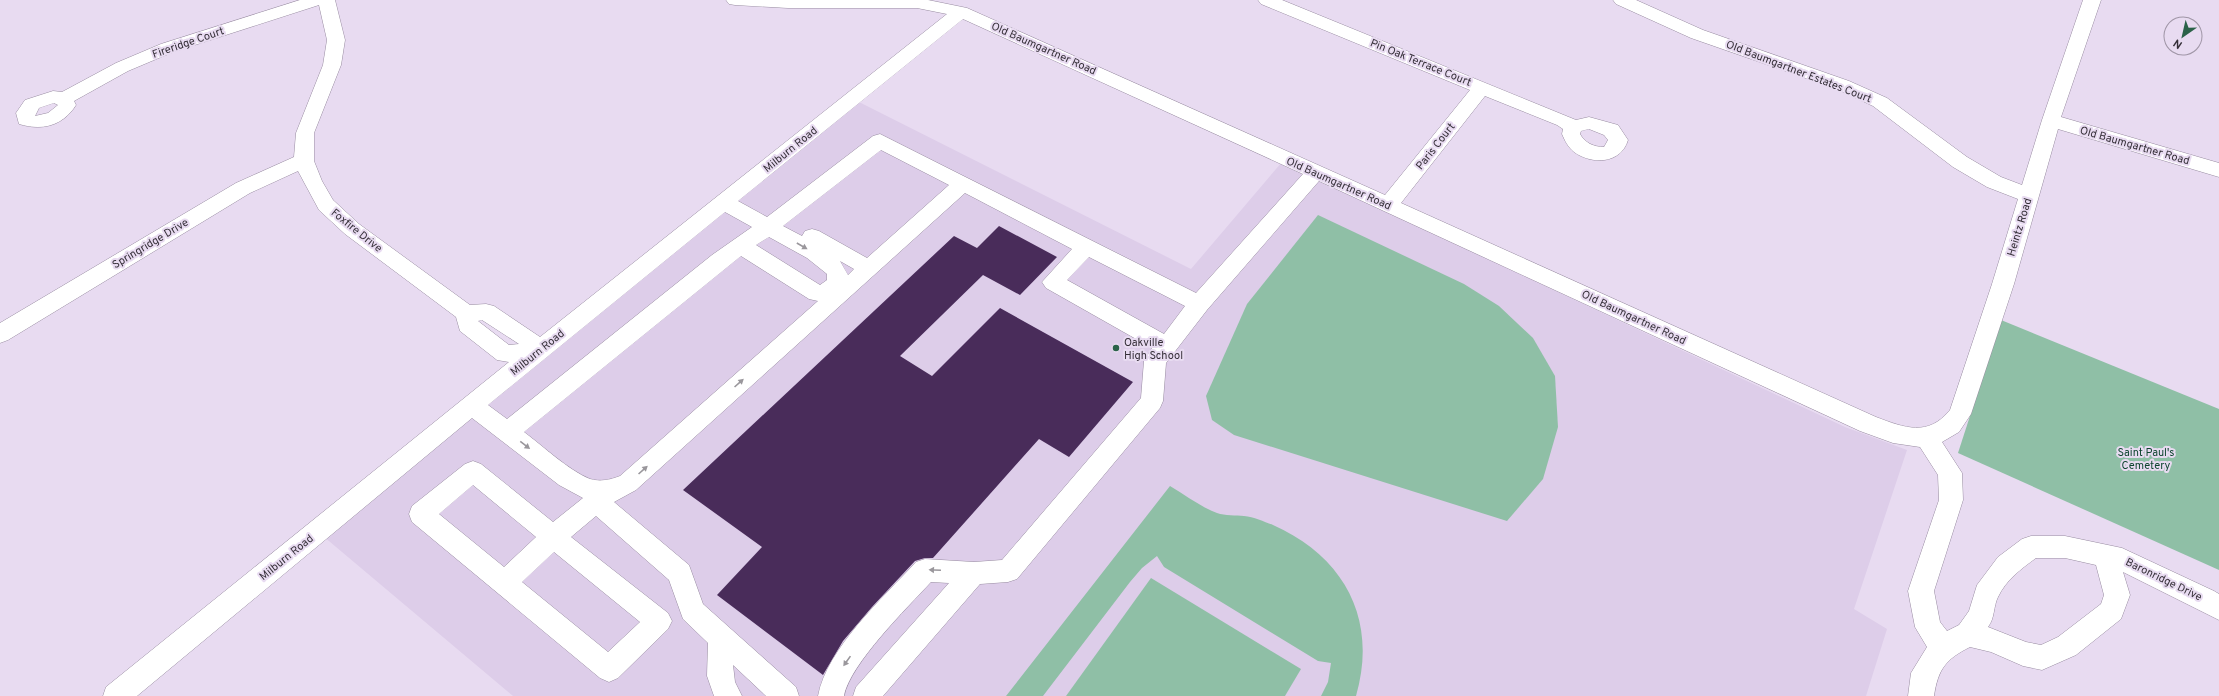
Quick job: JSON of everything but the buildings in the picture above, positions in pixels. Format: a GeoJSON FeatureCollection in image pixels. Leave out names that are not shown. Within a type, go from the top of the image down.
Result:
{"type":"FeatureCollection","features":[{"type":"Feature","properties":{"kind":"street","name":"Fireridge Court"},"geometry":{"type":"LineString","coordinates":[[64,99],[122,67],[167,48],[318,0]]}},
{"type":"Feature","properties":{"kind":"street","name":"Foxfire Drive"},"geometry":{"type":"LineString","coordinates":[[326,0],[336,40],[332,65],[305,133],[304,161],[312,181],[326,205],[352,229],[466,313],[468,325],[505,354],[529,354]]}},
{"type":"Feature","properties":{"kind":"street","name":"Old Baumgartner Road"},"geometry":{"type":"LineString","coordinates":[[735,0],[788,3],[918,2],[961,12],[1868,424],[1900,436],[1926,437]]}},
{"type":"Feature","properties":{"kind":"street","name":"Pin Oak Terrace Court"},"geometry":{"type":"LineString","coordinates":[[1267,0],[1482,87],[1564,121],[1574,127]]}},
{"type":"Feature","properties":{"kind":"street","name":"Old Baumgartner Estates Court"},"geometry":{"type":"LineString","coordinates":[[1622,0],[1697,34],[1843,85],[1880,102],[1960,162],[1994,182],[2029,195]]}},
{"type":"Feature","properties":{"kind":"street","name":"Heintz Road"},"geometry":{"type":"LineString","coordinates":[[1926,437],[1946,430],[1960,414],[2051,120],[2092,0]]}},
{"type":"Feature","properties":{"kind":"street","name":"Milburn Road"},"geometry":{"type":"LineString","coordinates":[[116,696],[472,405],[529,354],[723,202],[961,12]]}},
{"type":"Feature","properties":{"kind":"street","name":"Paris Court"},"geometry":{"type":"LineString","coordinates":[[1388,205],[1482,87]]}},
{"type":"Feature","properties":{"kind":"street","name":"Old Baumgartner Road"},"geometry":{"type":"LineString","coordinates":[[2051,120],[2219,170]]}},
{"type":"Feature","properties":{"kind":"street"},"geometry":{"type":"LineString","coordinates":[[507,432],[739,245],[774,223],[880,141],[1199,304]]}},
{"type":"Feature","properties":{"kind":"street","name":"Springridge Drive"},"geometry":{"type":"LineString","coordinates":[[0,334],[243,188],[304,161]]}},
{"type":"Feature","properties":{"kind":"street"},"geometry":{"type":"LineString","coordinates":[[831,696],[834,680],[854,650],[926,570],[974,573],[1008,571],[1152,401],[1155,361],[1199,304],[1316,172]]}},
{"type":"Feature","properties":{"kind":"street"},"geometry":{"type":"LineString","coordinates":[[504,582],[553,537],[603,497],[628,483],[963,184]]}},
{"type":"Feature","properties":{"kind":"street"},"geometry":{"type":"LineString","coordinates":[[723,202],[774,223],[868,268]]}},
{"type":"Feature","properties":{"kind":"street"},"geometry":{"type":"LineString","coordinates":[[739,245],[817,293],[825,293],[833,288],[837,280],[836,271],[826,261],[774,223]]}},
{"type":"Feature","properties":{"kind":"street"},"geometry":{"type":"LineString","coordinates":[[1086,246],[1053,282],[1167,346]]}},
{"type":"Feature","properties":{"kind":"street"},"geometry":{"type":"LineString","coordinates":[[472,405],[567,478],[603,497],[680,573],[692,611],[786,696]]}},
{"type":"Feature","properties":{"kind":"street"},"geometry":{"type":"LineString","coordinates":[[1926,437],[1950,473],[1951,500],[1921,591],[1928,627],[1943,647]]}},
{"type":"Feature","properties":{"kind":"street"},"geometry":{"type":"LineString","coordinates":[[472,471],[553,537],[659,621],[609,669],[422,514],[472,471]]}},
{"type":"Feature","properties":{"kind":"street","name":"Baronridge Drive"},"geometry":{"type":"LineString","coordinates":[[1921,696],[1924,673],[1943,647],[1968,634],[1981,616],[1986,593],[2007,565],[2031,547],[2065,546],[2122,559],[2204,599],[2219,608]]}},
{"type":"Feature","properties":{"kind":"street"},"geometry":{"type":"LineString","coordinates":[[1968,634],[1995,641],[2023,654],[2042,658],[2067,646],[2112,611],[2117,596],[2106,556]]}},
{"type":"Feature","properties":{"kind":"street"},"geometry":{"type":"LineString","coordinates":[[866,696],[974,573]]}},
{"type":"Feature","properties":{"kind":"street"},"geometry":{"type":"LineString","coordinates":[[722,637],[720,680],[729,696]]}},
{"type":"Feature","properties":{"kind":"shaded area","name":"Oakville High School"},"geometry":{"type":"Polygon","coordinates":[[[859,102],[1191,269],[1282,162],[1845,427],[1907,450],[1854,609],[1887,629],[1866,696],[513,696],[323,536],[859,102]]]}},
{"type":"Feature","properties":{"kind":"green space"},"geometry":{"type":"Polygon","coordinates":[[[1318,215],[1464,284],[1499,306],[1533,338],[1555,376],[1558,427],[1543,479],[1507,521],[1234,435],[1212,420],[1206,396],[1247,304],[1318,215]]]}},
{"type":"Feature","properties":{"kind":"green space","name":"Saint Paul's Cemetery"},"geometry":{"type":"Polygon","coordinates":[[[2001,320],[2219,409],[2219,570],[1958,453],[2001,320]]]}},
{"type":"Feature","properties":{"kind":"green space"},"geometry":{"type":"Polygon","coordinates":[[[1170,486],[1217,513],[1259,520],[1273,525],[1298,538],[1319,555],[1337,573],[1350,594],[1358,617],[1362,642],[1362,668],[1356,696],[1321,696],[1328,682],[1331,663],[1318,661],[1164,567],[1157,556],[1142,568],[1130,582],[1043,696],[1006,696],[1170,486]]]}},
{"type":"Feature","properties":{"kind":"green space"},"geometry":{"type":"Polygon","coordinates":[[[1151,578],[1301,669],[1285,696],[1066,696],[1151,578]]]}},
{"type":"Feature","properties":{"kind":"place","name":"Oakville High School"},"geometry":{"type":"Point","coordinates":[1116,348]}}]}
